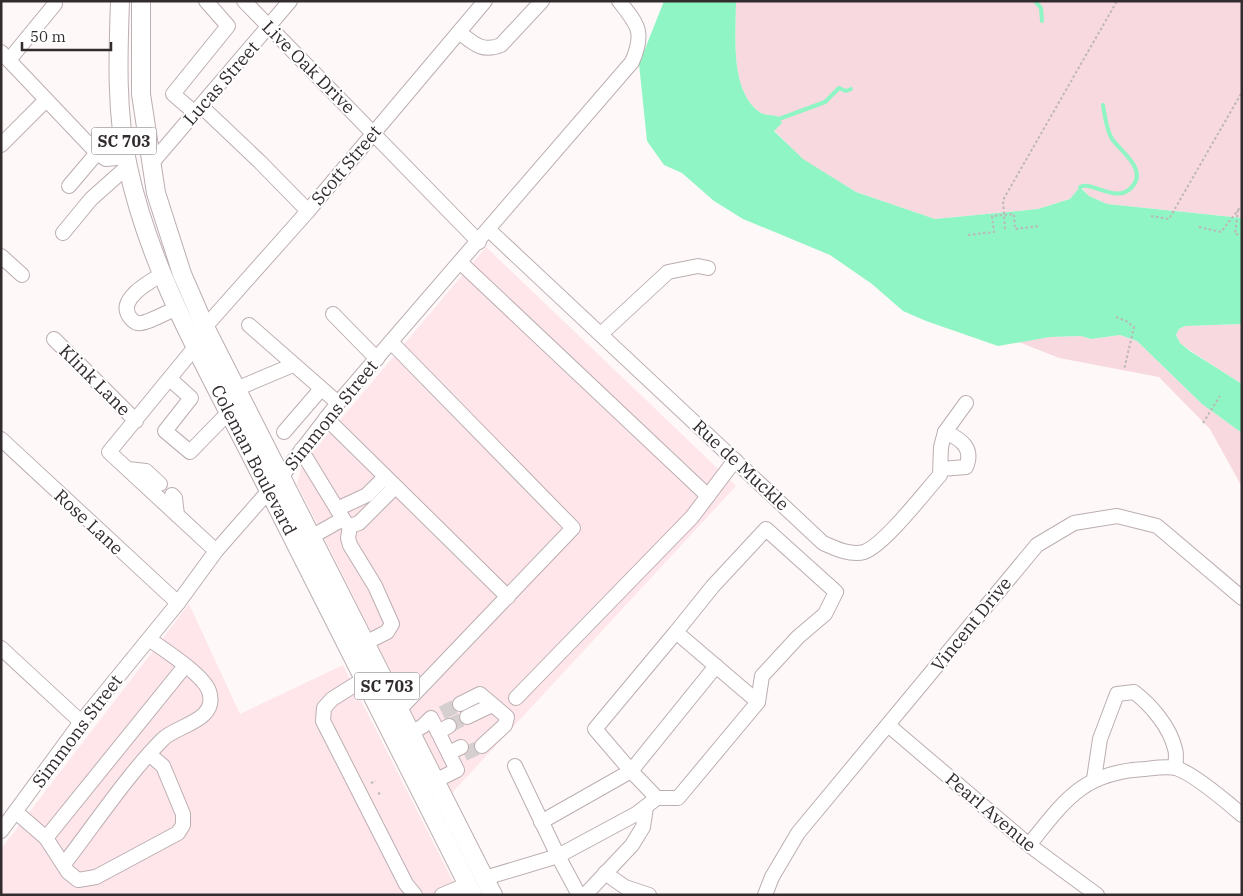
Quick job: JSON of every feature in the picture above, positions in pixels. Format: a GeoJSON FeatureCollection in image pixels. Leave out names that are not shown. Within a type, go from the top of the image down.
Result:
{"type":"FeatureCollection","features":[{"type":"Feature","properties":{"kind":"main road","name":"Coleman Boulevard"},"geometry":{"type":"LineString","coordinates":[[120,1],[119,93],[128,169],[148,242],[196,346],[412,773],[475,886],[493,895]]}},
{"type":"Feature","properties":{"kind":"main road","name":"Coleman Boulevard"},"geometry":{"type":"LineString","coordinates":[[141,1],[141,94],[150,159],[156,193],[182,274],[205,327],[435,781],[475,886]]}},
{"type":"Feature","properties":{"kind":"main road"},"geometry":{"type":"LineString","coordinates":[[118,59],[126,67],[134,146],[150,159]]}},
{"type":"Feature","properties":{"kind":"main road"},"geometry":{"type":"LineString","coordinates":[[128,169],[144,192],[171,274],[175,276],[182,274]]}},
{"type":"Feature","properties":{"kind":"street"},"geometry":{"type":"LineString","coordinates":[[206,1],[228,26],[173,94],[198,109],[260,162],[308,211]]}},
{"type":"Feature","properties":{"kind":"street","name":"Live Oak Drive"},"geometry":{"type":"LineString","coordinates":[[244,1],[479,242]]}},
{"type":"Feature","properties":{"kind":"street","name":"Lucas Street"},"geometry":{"type":"LineString","coordinates":[[150,159],[198,109],[290,1]]}},
{"type":"Feature","properties":{"kind":"street","name":"Scott Street"},"geometry":{"type":"LineString","coordinates":[[205,327],[308,211],[485,1]]}},
{"type":"Feature","properties":{"kind":"street"},"geometry":{"type":"LineString","coordinates":[[459,32],[478,47],[493,48],[501,45],[542,1]]}},
{"type":"Feature","properties":{"kind":"street"},"geometry":{"type":"LineString","coordinates":[[619,1],[650,38]]}},
{"type":"Feature","properties":{"kind":"street"},"geometry":{"type":"LineString","coordinates":[[55,4],[5,56],[97,152],[106,159],[128,169],[91,199],[63,234]]}},
{"type":"Feature","properties":{"kind":"street","name":"Simmons Street"},"geometry":{"type":"LineString","coordinates":[[1,831],[81,722],[150,639],[216,551],[281,477],[338,403],[392,343],[618,80],[632,62],[636,52],[640,39],[637,24]]}},
{"type":"Feature","properties":{"kind":"street"},"geometry":{"type":"LineString","coordinates":[[1,144],[46,100]]}},
{"type":"Feature","properties":{"kind":"street"},"geometry":{"type":"LineString","coordinates":[[69,186],[97,152]]}},
{"type":"Feature","properties":{"kind":"street","name":"Rue de Muckle"},"geometry":{"type":"LineString","coordinates":[[489,230],[823,544],[841,551],[863,552],[884,538],[940,475],[941,469]]}},
{"type":"Feature","properties":{"kind":"street"},"geometry":{"type":"LineString","coordinates":[[1,256],[22,275]]}},
{"type":"Feature","properties":{"kind":"street"},"geometry":{"type":"LineString","coordinates":[[461,263],[708,496]]}},
{"type":"Feature","properties":{"kind":"street"},"geometry":{"type":"LineString","coordinates":[[601,334],[668,272],[698,266],[708,268]]}},
{"type":"Feature","properties":{"kind":"street"},"geometry":{"type":"LineString","coordinates":[[162,275],[145,284],[126,303],[127,313],[131,319],[138,323],[178,308]]}},
{"type":"Feature","properties":{"kind":"street"},"geometry":{"type":"LineString","coordinates":[[333,314],[377,359]]}},
{"type":"Feature","properties":{"kind":"street"},"geometry":{"type":"LineString","coordinates":[[249,324],[338,403]]}},
{"type":"Feature","properties":{"kind":"street","name":"Klink Lane"},"geometry":{"type":"LineString","coordinates":[[54,339],[136,421]]}},
{"type":"Feature","properties":{"kind":"street"},"geometry":{"type":"LineString","coordinates":[[392,343],[574,528],[399,710]]}},
{"type":"Feature","properties":{"kind":"street"},"geometry":{"type":"LineString","coordinates":[[196,346],[109,452],[216,551]]}},
{"type":"Feature","properties":{"kind":"street"},"geometry":{"type":"LineString","coordinates":[[236,389],[293,364]]}},
{"type":"Feature","properties":{"kind":"street"},"geometry":{"type":"LineString","coordinates":[[170,378],[191,398],[165,431],[190,452],[229,412]]}},
{"type":"Feature","properties":{"kind":"street"},"geometry":{"type":"LineString","coordinates":[[284,432],[321,389]]}},
{"type":"Feature","properties":{"kind":"street"},"geometry":{"type":"LineString","coordinates":[[945,432],[959,438],[968,448],[970,459],[966,467],[961,469],[941,469],[941,447],[945,432],[966,403]]}},
{"type":"Feature","properties":{"kind":"street"},"geometry":{"type":"LineString","coordinates":[[326,418],[508,597]]}},
{"type":"Feature","properties":{"kind":"street","name":"Rose Lane"},"geometry":{"type":"LineString","coordinates":[[1,439],[178,603]]}},
{"type":"Feature","properties":{"kind":"street"},"geometry":{"type":"LineString","coordinates":[[301,450],[343,518],[350,544],[375,586],[392,624],[387,632],[365,644]]}},
{"type":"Feature","properties":{"kind":"street"},"geometry":{"type":"LineString","coordinates":[[516,698],[692,517],[735,460]]}},
{"type":"Feature","properties":{"kind":"street"},"geometry":{"type":"LineString","coordinates":[[128,469],[146,471],[160,484]]}},
{"type":"Feature","properties":{"kind":"street"},"geometry":{"type":"LineString","coordinates":[[311,536],[343,518],[367,495],[390,482]]}},
{"type":"Feature","properties":{"kind":"street"},"geometry":{"type":"LineString","coordinates":[[343,518],[359,524],[390,482]]}},
{"type":"Feature","properties":{"kind":"street"},"geometry":{"type":"LineString","coordinates":[[172,495],[175,498],[177,515]]}},
{"type":"Feature","properties":{"kind":"street","name":"Vincent Drive"},"geometry":{"type":"LineString","coordinates":[[765,895],[772,877],[798,834],[1037,545],[1074,523],[1117,516],[1157,526],[1242,598]]}},
{"type":"Feature","properties":{"kind":"street"},"geometry":{"type":"LineString","coordinates":[[442,895],[475,886],[558,856],[636,814],[658,798],[678,798],[758,702],[762,676],[798,637],[825,614],[836,592],[766,529],[713,586],[595,729],[631,771],[658,798]]}},
{"type":"Feature","properties":{"kind":"street"},"geometry":{"type":"LineString","coordinates":[[676,632],[758,702]]}},
{"type":"Feature","properties":{"kind":"street"},"geometry":{"type":"LineString","coordinates":[[64,864],[165,737],[197,722],[208,708],[209,692],[201,679],[150,639]]}},
{"type":"Feature","properties":{"kind":"street"},"geometry":{"type":"LineString","coordinates":[[1,648],[81,722]]}},
{"type":"Feature","properties":{"kind":"street"},"geometry":{"type":"LineString","coordinates":[[46,838],[185,666]]}},
{"type":"Feature","properties":{"kind":"street"},"geometry":{"type":"LineString","coordinates":[[541,822],[631,771],[716,666]]}},
{"type":"Feature","properties":{"kind":"street"},"geometry":{"type":"LineString","coordinates":[[364,679],[332,699],[324,708],[323,721],[406,884],[415,895]]}},
{"type":"Feature","properties":{"kind":"street"},"geometry":{"type":"LineString","coordinates":[[1094,779],[1100,739],[1117,694],[1134,692],[1146,701],[1164,724],[1175,748],[1176,768]]}},
{"type":"Feature","properties":{"kind":"street"},"geometry":{"type":"LineString","coordinates":[[460,704],[480,694],[507,717],[505,725],[480,742]]}},
{"type":"Feature","properties":{"kind":"street"},"geometry":{"type":"LineString","coordinates":[[467,718],[492,705]]}},
{"type":"Feature","properties":{"kind":"street"},"geometry":{"type":"LineString","coordinates":[[411,733],[437,716],[444,729],[456,753],[458,770],[435,781]]}},
{"type":"Feature","properties":{"kind":"street","name":"Pearl Avenue"},"geometry":{"type":"LineString","coordinates":[[888,726],[1030,845],[1097,895]]}},
{"type":"Feature","properties":{"kind":"street"},"geometry":{"type":"LineString","coordinates":[[16,812],[46,838],[68,872],[78,880],[96,877],[178,833],[183,825],[183,814],[163,766],[150,754]]}},
{"type":"Feature","properties":{"kind":"street"},"geometry":{"type":"LineString","coordinates":[[515,766],[558,856],[580,895]]}},
{"type":"Feature","properties":{"kind":"street"},"geometry":{"type":"LineString","coordinates":[[1030,845],[1064,800],[1094,779],[1127,770],[1176,768],[1216,794],[1242,815]]}},
{"type":"Feature","properties":{"kind":"street"},"geometry":{"type":"LineString","coordinates":[[585,895],[632,845],[643,827],[646,807]]}},
{"type":"Feature","properties":{"kind":"street"},"geometry":{"type":"LineString","coordinates":[[605,873],[625,887],[649,895]]}},
{"type":"Feature","properties":{"kind":"path"},"geometry":{"type":"LineString","coordinates":[[1005,229],[1003,200],[1117,1]]}},
{"type":"Feature","properties":{"kind":"path"},"geometry":{"type":"LineString","coordinates":[[1151,216],[1169,219],[1242,92]]}},
{"type":"Feature","properties":{"kind":"path"},"geometry":{"type":"LineString","coordinates":[[1199,227],[1221,232],[1242,205]]}},
{"type":"Feature","properties":{"kind":"path"},"geometry":{"type":"LineString","coordinates":[[1238,210],[1235,234],[1242,235]]}},
{"type":"Feature","properties":{"kind":"path"},"geometry":{"type":"LineString","coordinates":[[968,235],[994,232],[992,216],[1014,214],[1015,228],[1040,226]]}},
{"type":"Feature","properties":{"kind":"path"},"geometry":{"type":"LineString","coordinates":[[1116,317],[1134,327],[1124,370]]}},
{"type":"Feature","properties":{"kind":"path"},"geometry":{"type":"LineString","coordinates":[[1203,422],[1220,396]]}},
{"type":"Feature","properties":{"kind":"path"},"geometry":{"type":"LineString","coordinates":[[372,782],[376,781]]}},
{"type":"Feature","properties":{"kind":"path"},"geometry":{"type":"LineString","coordinates":[[378,794],[382,792]]}},
{"type":"Feature","properties":{"kind":"shaded area"},"geometry":{"type":"Polygon","coordinates":[[[664,1],[736,1],[736,62],[744,91],[751,104],[761,113],[777,116],[782,123],[774,131],[803,159],[856,192],[935,219],[1038,209],[1070,199],[1080,187],[1089,196],[1107,204],[1242,218],[1242,324],[1185,326],[1179,329],[1176,335],[1180,343],[1190,351],[1242,384],[1242,433],[1202,404],[1137,341],[1120,335],[1091,339],[1081,336],[1050,337],[998,346],[926,321],[903,311],[872,284],[830,255],[743,219],[714,201],[682,173],[664,165],[647,141],[639,64],[664,1]]]}},
{"type":"Feature","properties":{"kind":"shaded area"},"geometry":{"type":"Polygon","coordinates":[[[736,1],[1242,1],[1242,218],[1107,204],[1089,196],[1082,188],[1070,199],[1038,209],[935,219],[856,192],[803,160],[774,130],[782,123],[777,116],[761,113],[751,104],[739,77],[736,61],[736,1]]]}},
{"type":"Feature","properties":{"kind":"shaded area"},"geometry":{"type":"Polygon","coordinates":[[[486,247],[736,486],[452,793],[297,484],[302,465],[486,247]]]}},
{"type":"Feature","properties":{"kind":"shaded area"},"geometry":{"type":"Polygon","coordinates":[[[1242,324],[1242,384],[1180,343],[1176,335],[1179,329],[1185,326],[1242,324]]]}},
{"type":"Feature","properties":{"kind":"shaded area"},"geometry":{"type":"Polygon","coordinates":[[[1120,335],[1137,341],[1202,404],[1242,433],[1242,487],[1210,429],[1159,377],[1059,358],[1019,342],[1050,337],[1081,336],[1091,339],[1120,335]]]}},
{"type":"Feature","properties":{"kind":"shaded area"},"geometry":{"type":"Polygon","coordinates":[[[189,604],[240,714],[343,665],[460,895],[1,895],[1,849],[189,604]]]}},
{"type":"Feature","properties":{"kind":"waterway"},"geometry":{"type":"LineString","coordinates":[[1035,1],[1041,8],[1042,21]]}},
{"type":"Feature","properties":{"kind":"waterway"},"geometry":{"type":"LineString","coordinates":[[779,119],[825,102],[839,88],[846,91],[851,89]]}},
{"type":"Feature","properties":{"kind":"waterway"},"geometry":{"type":"LineString","coordinates":[[1080,187],[1090,186],[1118,194],[1131,188],[1136,181],[1137,175],[1132,162],[1110,135],[1103,105]]}},
{"type":"Feature","properties":{"kind":"tunnel"},"geometry":{"type":"LineString","coordinates":[[442,713],[460,704]]}},
{"type":"Feature","properties":{"kind":"tunnel"},"geometry":{"type":"LineString","coordinates":[[449,726],[467,717]]}},
{"type":"Feature","properties":{"kind":"tunnel"},"geometry":{"type":"LineString","coordinates":[[464,754],[482,746]]}}]}
